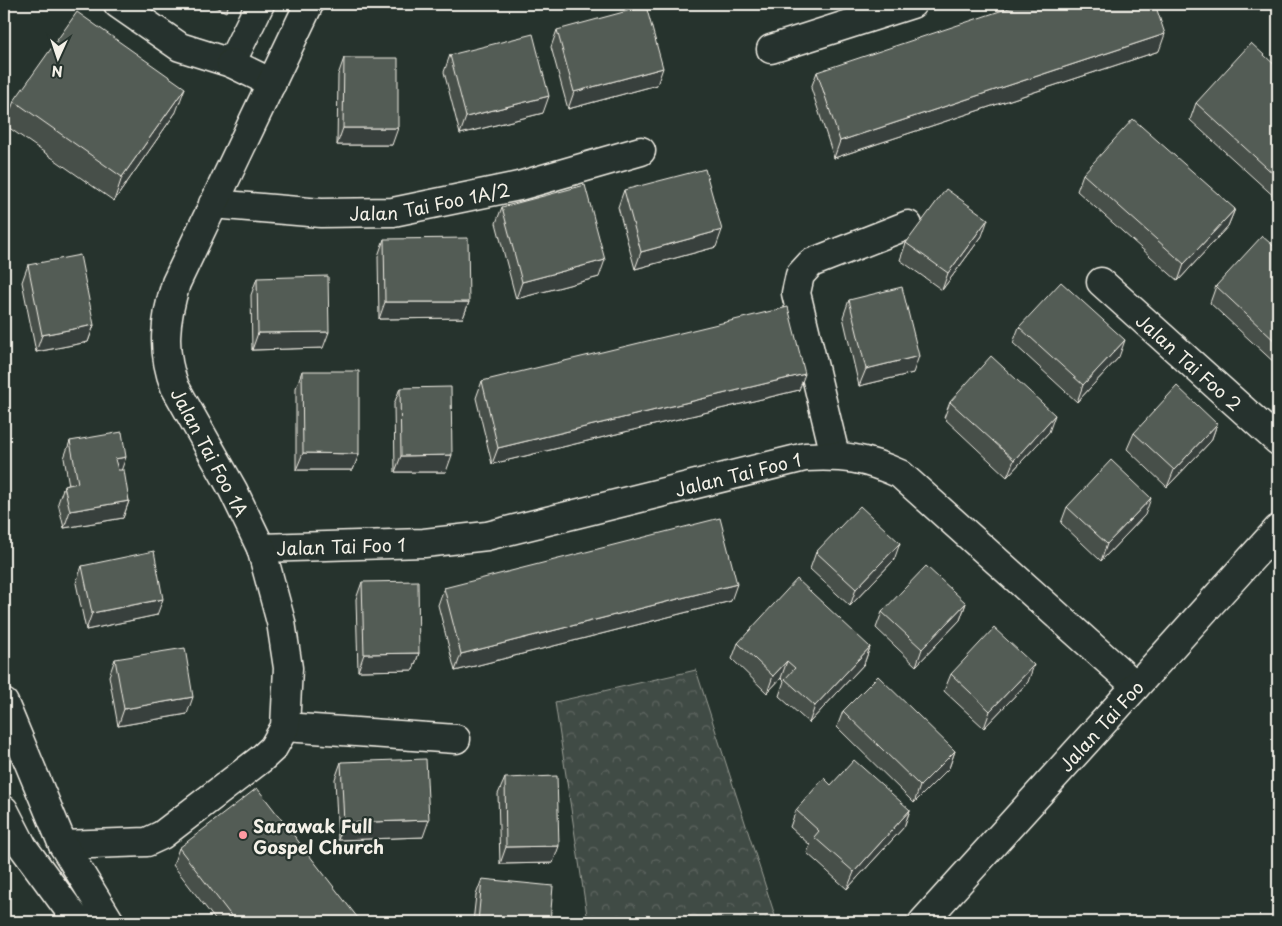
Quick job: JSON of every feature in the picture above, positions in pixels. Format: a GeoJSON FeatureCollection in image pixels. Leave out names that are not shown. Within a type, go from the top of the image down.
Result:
{"type":"FeatureCollection","features":[{"type":"Feature","properties":{"kind":"main road"},"geometry":{"type":"LineString","coordinates":[[118,4],[180,47],[231,64],[272,83]]}},
{"type":"Feature","properties":{"kind":"main road"},"geometry":{"type":"LineString","coordinates":[[231,64],[260,4]]}},
{"type":"Feature","properties":{"kind":"main road","name":"Jalan Tai Foo 1A"},"geometry":{"type":"LineString","coordinates":[[63,845],[147,842],[169,829],[262,759],[273,748],[285,727],[288,668],[281,622],[261,548],[233,490],[175,387],[168,369],[164,342],[168,312],[176,283],[309,4]]}},
{"type":"Feature","properties":{"kind":"main road"},"geometry":{"type":"LineString","coordinates":[[771,49],[912,4]]}},
{"type":"Feature","properties":{"kind":"main road","name":"Jalan Tai Foo 1A/2"},"geometry":{"type":"LineString","coordinates":[[213,204],[321,213],[393,212],[519,186],[641,151]]}},
{"type":"Feature","properties":{"kind":"main road"},"geometry":{"type":"LineString","coordinates":[[835,456],[796,293],[800,275],[811,263],[908,225]]}},
{"type":"Feature","properties":{"kind":"main road","name":"Jalan Tai Foo 2"},"geometry":{"type":"LineString","coordinates":[[1101,282],[1278,441]]}},
{"type":"Feature","properties":{"kind":"main road","name":"Jalan Tai Foo 1"},"geometry":{"type":"LineString","coordinates":[[261,548],[424,543],[487,536],[805,457],[835,456],[873,461],[900,474],[1136,686]]}},
{"type":"Feature","properties":{"kind":"main road","name":"Jalan Tai Foo"},"geometry":{"type":"LineString","coordinates":[[923,922],[1278,529]]}},
{"type":"Feature","properties":{"kind":"main road"},"geometry":{"type":"LineString","coordinates":[[4,703],[63,845],[110,922]]}},
{"type":"Feature","properties":{"kind":"main road"},"geometry":{"type":"LineString","coordinates":[[285,727],[456,739]]}},
{"type":"Feature","properties":{"kind":"main road"},"geometry":{"type":"LineString","coordinates":[[4,810],[22,847],[78,922]]}},
{"type":"Feature","properties":{"kind":"green space"},"geometry":{"type":"Polygon","coordinates":[[[696,670],[777,922],[588,922],[555,702],[696,670]]]}},
{"type":"Feature","properties":{"kind":"building"},"geometry":{"type":"Polygon","coordinates":[[[1021,4],[1155,4],[1165,34],[840,141],[817,72],[1021,4]]]}},
{"type":"Feature","properties":{"kind":"building"},"geometry":{"type":"Polygon","coordinates":[[[646,6],[663,68],[574,92],[557,30],[646,6]]]}},
{"type":"Feature","properties":{"kind":"building"},"geometry":{"type":"Polygon","coordinates":[[[77,12],[185,88],[122,177],[14,101],[77,12]]]}},
{"type":"Feature","properties":{"kind":"building"},"geometry":{"type":"Polygon","coordinates":[[[533,34],[549,96],[466,117],[450,55],[533,34]]]}},
{"type":"Feature","properties":{"kind":"building"},"geometry":{"type":"Polygon","coordinates":[[[1251,43],[1278,68],[1278,178],[1196,103],[1251,43]]]}},
{"type":"Feature","properties":{"kind":"building"},"geometry":{"type":"Polygon","coordinates":[[[344,58],[398,58],[398,128],[343,128],[344,58]]]}},
{"type":"Feature","properties":{"kind":"building"},"geometry":{"type":"Polygon","coordinates":[[[1133,119],[1235,209],[1184,264],[1083,174],[1133,119]]]}},
{"type":"Feature","properties":{"kind":"building"},"geometry":{"type":"Polygon","coordinates":[[[705,169],[722,230],[641,252],[624,190],[705,169]]]}},
{"type":"Feature","properties":{"kind":"building"},"geometry":{"type":"Polygon","coordinates":[[[585,185],[605,260],[522,282],[502,207],[585,185]]]}},
{"type":"Feature","properties":{"kind":"building"},"geometry":{"type":"Polygon","coordinates":[[[946,189],[988,219],[948,273],[906,243],[946,189]]]}},
{"type":"Feature","properties":{"kind":"building"},"geometry":{"type":"Polygon","coordinates":[[[1262,236],[1278,250],[1278,344],[1216,286],[1262,236]]]}},
{"type":"Feature","properties":{"kind":"building"},"geometry":{"type":"Polygon","coordinates":[[[468,238],[469,302],[385,302],[384,239],[468,238]]]}},
{"type":"Feature","properties":{"kind":"building"},"geometry":{"type":"Polygon","coordinates":[[[80,255],[94,325],[42,335],[28,265],[80,255]]]}},
{"type":"Feature","properties":{"kind":"building"},"geometry":{"type":"Polygon","coordinates":[[[328,276],[329,332],[258,333],[257,278],[328,276]]]}},
{"type":"Feature","properties":{"kind":"building"},"geometry":{"type":"Polygon","coordinates":[[[1061,282],[1125,340],[1083,385],[1019,327],[1061,282]]]}},
{"type":"Feature","properties":{"kind":"building"},"geometry":{"type":"Polygon","coordinates":[[[902,287],[919,356],[866,369],[849,300],[902,287]]]}},
{"type":"Feature","properties":{"kind":"building"},"geometry":{"type":"Polygon","coordinates":[[[788,307],[805,374],[498,448],[482,381],[788,307]]]}},
{"type":"Feature","properties":{"kind":"building"},"geometry":{"type":"Polygon","coordinates":[[[991,356],[1055,415],[1014,460],[950,402],[991,356]]]}},
{"type":"Feature","properties":{"kind":"building"},"geometry":{"type":"Polygon","coordinates":[[[302,371],[359,371],[359,454],[303,453],[302,371]]]}},
{"type":"Feature","properties":{"kind":"building"},"geometry":{"type":"Polygon","coordinates":[[[1177,386],[1217,424],[1174,470],[1134,433],[1177,386]]]}},
{"type":"Feature","properties":{"kind":"building"},"geometry":{"type":"Polygon","coordinates":[[[451,387],[452,455],[401,456],[400,388],[451,387]]]}},
{"type":"Feature","properties":{"kind":"building"},"geometry":{"type":"Polygon","coordinates":[[[122,432],[126,457],[115,459],[118,470],[124,470],[129,501],[70,511],[64,486],[78,483],[70,441],[122,432]]]}},
{"type":"Feature","properties":{"kind":"building"},"geometry":{"type":"Polygon","coordinates":[[[1111,460],[1151,498],[1107,544],[1067,507],[1111,460]]]}},
{"type":"Feature","properties":{"kind":"building"},"geometry":{"type":"Polygon","coordinates":[[[860,506],[900,543],[856,589],[816,552],[860,506]]]}},
{"type":"Feature","properties":{"kind":"building"},"geometry":{"type":"Polygon","coordinates":[[[720,518],[737,584],[461,654],[444,588],[720,518]]]}},
{"type":"Feature","properties":{"kind":"building"},"geometry":{"type":"Polygon","coordinates":[[[154,551],[163,599],[92,613],[82,566],[154,551]]]}},
{"type":"Feature","properties":{"kind":"building"},"geometry":{"type":"Polygon","coordinates":[[[926,566],[966,603],[922,649],[882,612],[926,566]]]}},
{"type":"Feature","properties":{"kind":"building"},"geometry":{"type":"Polygon","coordinates":[[[797,579],[870,647],[815,706],[785,679],[795,668],[787,661],[773,676],[738,643],[797,579]]]}},
{"type":"Feature","properties":{"kind":"building"},"geometry":{"type":"Polygon","coordinates":[[[418,581],[419,653],[364,654],[362,582],[418,581]]]}},
{"type":"Feature","properties":{"kind":"building"},"geometry":{"type":"Polygon","coordinates":[[[994,628],[1034,665],[990,711],[951,674],[994,628]]]}},
{"type":"Feature","properties":{"kind":"building"},"geometry":{"type":"Polygon","coordinates":[[[185,648],[193,697],[124,709],[115,659],[185,648]]]}},
{"type":"Feature","properties":{"kind":"building"},"geometry":{"type":"Polygon","coordinates":[[[878,676],[955,751],[920,786],[843,711],[878,676]]]}},
{"type":"Feature","properties":{"kind":"building"},"geometry":{"type":"Polygon","coordinates":[[[426,759],[429,820],[344,823],[341,762],[426,759]]]}},
{"type":"Feature","properties":{"kind":"building"},"geometry":{"type":"Polygon","coordinates":[[[854,760],[910,810],[854,872],[814,837],[819,831],[796,810],[824,778],[831,785],[854,760]]]}},
{"type":"Feature","properties":{"kind":"building"},"geometry":{"type":"Polygon","coordinates":[[[557,776],[559,846],[506,847],[505,778],[557,776]]]}},
{"type":"Feature","properties":{"kind":"building","name":"Sarawak Full Gospel Church"},"geometry":{"type":"Polygon","coordinates":[[[257,788],[361,922],[236,922],[179,848],[257,788]]]}},
{"type":"Feature","properties":{"kind":"building"},"geometry":{"type":"Polygon","coordinates":[[[482,879],[553,886],[550,922],[478,922],[482,879]]]}},
{"type":"Feature","properties":{"kind":"place","name":"Sarawak Full Gospel Church"},"geometry":{"type":"Point","coordinates":[243,835]}}]}
